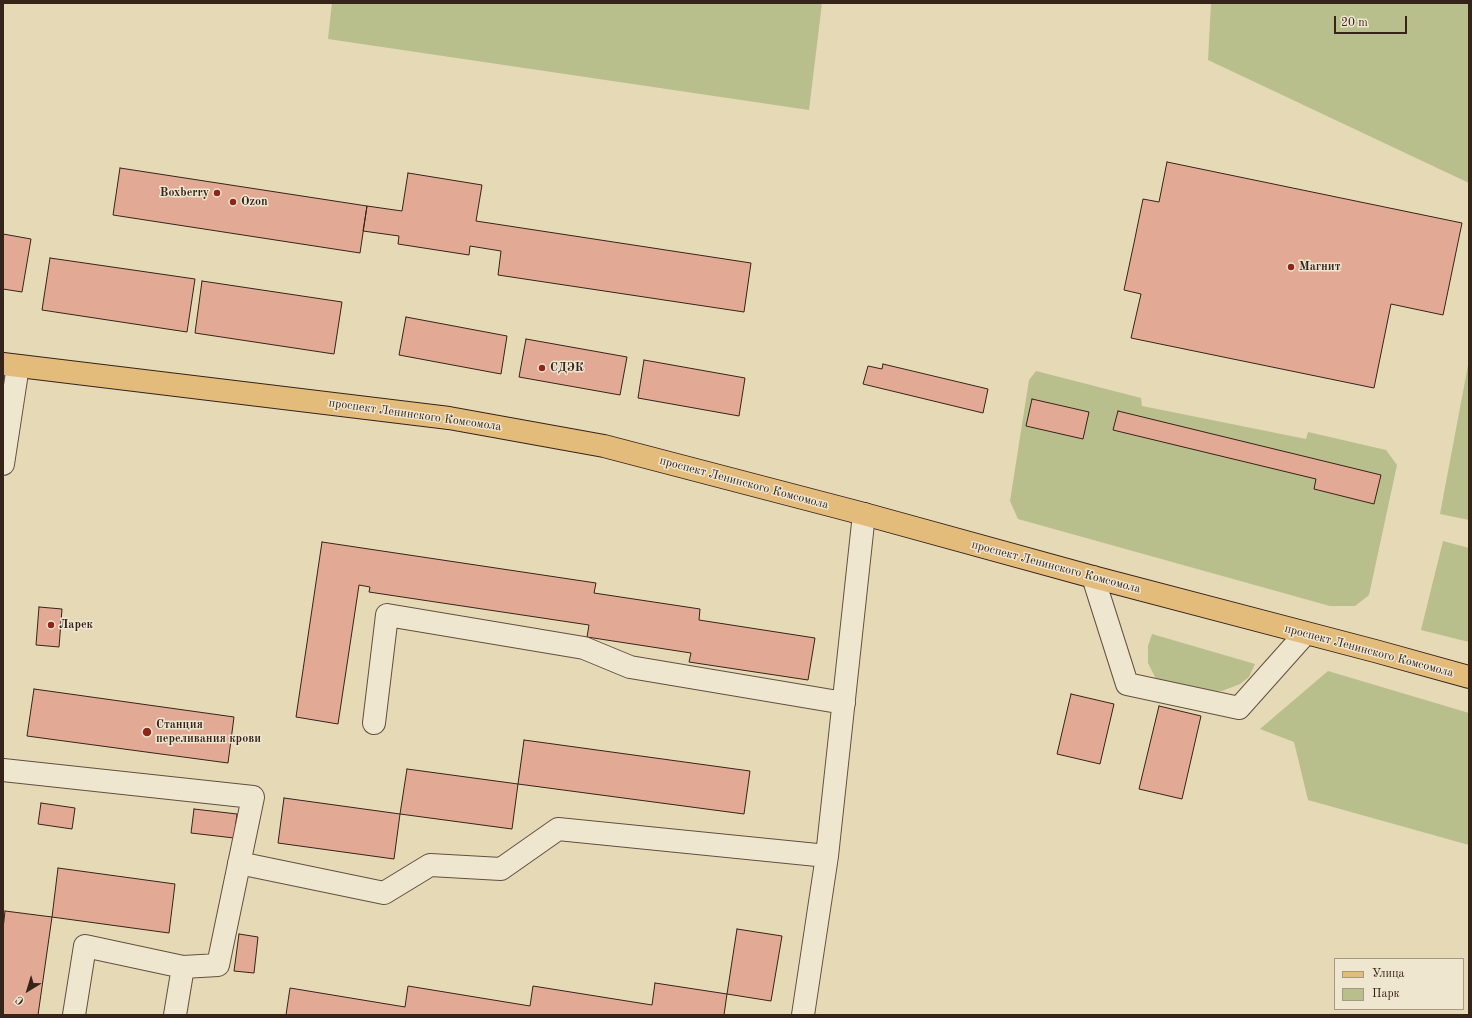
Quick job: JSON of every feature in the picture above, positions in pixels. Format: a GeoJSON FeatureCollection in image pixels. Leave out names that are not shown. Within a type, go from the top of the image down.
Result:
{"type":"FeatureCollection","features":[{"type":"Feature","properties":{"kind":"main road","name":"проспект Ленинского Комсомола"},"geometry":{"type":"LineString","coordinates":[[10,365],[450,418],[604,446],[864,514],[1093,577],[1469,677]]}},
{"type":"Feature","properties":{"kind":"street"},"geometry":{"type":"LineString","coordinates":[[3,464],[10,365]]}},
{"type":"Feature","properties":{"kind":"street"},"geometry":{"type":"LineString","coordinates":[[803,1015],[827,856],[864,514]]}},
{"type":"Feature","properties":{"kind":"street"},"geometry":{"type":"LineString","coordinates":[[1093,577],[1126,684],[1239,708],[1305,634]]}},
{"type":"Feature","properties":{"kind":"street"},"geometry":{"type":"LineString","coordinates":[[374,724],[387,615],[584,648],[630,667],[844,704]]}},
{"type":"Feature","properties":{"kind":"street"},"geometry":{"type":"LineString","coordinates":[[3,770],[253,797],[218,965],[184,967],[85,946],[74,1015]]}},
{"type":"Feature","properties":{"kind":"street"},"geometry":{"type":"LineString","coordinates":[[239,863],[384,893],[430,865],[501,869],[558,829],[827,856]]}},
{"type":"Feature","properties":{"kind":"street"},"geometry":{"type":"LineString","coordinates":[[175,1015],[184,967]]}},
{"type":"Feature","properties":{"kind":"green space"},"geometry":{"type":"Polygon","coordinates":[[[332,3],[822,3],[809,110],[328,39],[332,3]]]}},
{"type":"Feature","properties":{"kind":"green space"},"geometry":{"type":"Polygon","coordinates":[[[1211,3],[1469,3],[1469,183],[1208,60],[1211,3]]]}},
{"type":"Feature","properties":{"kind":"green space"},"geometry":{"type":"Polygon","coordinates":[[[1469,360],[1469,520],[1440,514],[1469,360]]]}},
{"type":"Feature","properties":{"kind":"green space"},"geometry":{"type":"Polygon","coordinates":[[[1036,371],[1141,398],[1142,406],[1306,439],[1308,432],[1386,450],[1397,465],[1369,595],[1355,606],[1330,606],[1018,519],[1010,501],[1029,380],[1036,371]]]}},
{"type":"Feature","properties":{"kind":"green space"},"geometry":{"type":"Polygon","coordinates":[[[1443,541],[1469,548],[1469,642],[1421,630],[1443,541]]]}},
{"type":"Feature","properties":{"kind":"green space"},"geometry":{"type":"Polygon","coordinates":[[[1152,634],[1255,664],[1249,677],[1240,684],[1222,691],[1197,690],[1175,686],[1156,679],[1148,663],[1148,646],[1152,634]]]}},
{"type":"Feature","properties":{"kind":"green space"},"geometry":{"type":"Polygon","coordinates":[[[1328,671],[1469,713],[1469,845],[1308,800],[1294,742],[1260,729],[1328,671]]]}},
{"type":"Feature","properties":{"kind":"building","name":"Магнит"},"geometry":{"type":"Polygon","coordinates":[[[1167,162],[1462,223],[1443,315],[1391,304],[1374,388],[1131,338],[1141,294],[1124,290],[1143,199],[1159,202],[1167,162]]]}},
{"type":"Feature","properties":{"kind":"building"},"geometry":{"type":"Polygon","coordinates":[[[120,168],[367,206],[360,253],[113,215],[120,168]]]}},
{"type":"Feature","properties":{"kind":"building"},"geometry":{"type":"Polygon","coordinates":[[[408,173],[482,185],[476,221],[751,263],[744,312],[498,275],[501,251],[470,246],[469,255],[398,244],[399,236],[363,231],[367,206],[402,211],[408,173]]]}},
{"type":"Feature","properties":{"kind":"building"},"geometry":{"type":"Polygon","coordinates":[[[3,234],[31,239],[22,292],[3,289],[3,234]]]}},
{"type":"Feature","properties":{"kind":"building"},"geometry":{"type":"Polygon","coordinates":[[[50,258],[195,279],[187,332],[42,310],[50,258]]]}},
{"type":"Feature","properties":{"kind":"building"},"geometry":{"type":"Polygon","coordinates":[[[202,281],[342,302],[334,354],[195,333],[202,281]]]}},
{"type":"Feature","properties":{"kind":"building"},"geometry":{"type":"Polygon","coordinates":[[[406,317],[507,336],[501,374],[399,355],[406,317]]]}},
{"type":"Feature","properties":{"kind":"building"},"geometry":{"type":"Polygon","coordinates":[[[526,339],[627,357],[620,395],[519,377],[526,339]]]}},
{"type":"Feature","properties":{"kind":"building"},"geometry":{"type":"Polygon","coordinates":[[[644,360],[745,378],[739,416],[638,398],[644,360]]]}},
{"type":"Feature","properties":{"kind":"building"},"geometry":{"type":"Polygon","coordinates":[[[883,364],[988,389],[983,413],[863,384],[868,366],[882,369],[883,364]]]}},
{"type":"Feature","properties":{"kind":"building"},"geometry":{"type":"Polygon","coordinates":[[[1032,399],[1089,412],[1083,439],[1026,426],[1032,399]]]}},
{"type":"Feature","properties":{"kind":"building"},"geometry":{"type":"Polygon","coordinates":[[[1118,411],[1381,475],[1374,504],[1314,489],[1316,479],[1113,430],[1118,411]]]}},
{"type":"Feature","properties":{"kind":"building"},"geometry":{"type":"Polygon","coordinates":[[[322,542],[596,583],[594,593],[700,609],[699,620],[815,638],[808,680],[689,662],[691,653],[587,637],[589,625],[369,592],[370,587],[359,585],[338,724],[296,717],[322,542]]]}},
{"type":"Feature","properties":{"kind":"building"},"geometry":{"type":"Polygon","coordinates":[[[39,607],[62,609],[59,647],[36,645],[39,607]]]}},
{"type":"Feature","properties":{"kind":"building","name":"Станция переливания крови"},"geometry":{"type":"Polygon","coordinates":[[[34,689],[234,717],[228,763],[27,736],[34,689]]]}},
{"type":"Feature","properties":{"kind":"building"},"geometry":{"type":"Polygon","coordinates":[[[1071,694],[1114,704],[1100,764],[1057,754],[1071,694]]]}},
{"type":"Feature","properties":{"kind":"building"},"geometry":{"type":"Polygon","coordinates":[[[1159,706],[1201,716],[1182,799],[1139,789],[1159,706]]]}},
{"type":"Feature","properties":{"kind":"building"},"geometry":{"type":"Polygon","coordinates":[[[524,740],[750,771],[744,814],[518,784],[524,740]]]}},
{"type":"Feature","properties":{"kind":"building"},"geometry":{"type":"Polygon","coordinates":[[[407,769],[518,784],[512,829],[400,814],[407,769]]]}},
{"type":"Feature","properties":{"kind":"building"},"geometry":{"type":"Polygon","coordinates":[[[284,798],[400,814],[394,859],[278,843],[284,798]]]}},
{"type":"Feature","properties":{"kind":"building"},"geometry":{"type":"Polygon","coordinates":[[[41,803],[75,808],[72,829],[38,824],[41,803]]]}},
{"type":"Feature","properties":{"kind":"building"},"geometry":{"type":"Polygon","coordinates":[[[194,809],[237,814],[234,838],[191,833],[194,809]]]}},
{"type":"Feature","properties":{"kind":"building"},"geometry":{"type":"Polygon","coordinates":[[[58,868],[175,884],[169,933],[52,917],[58,868]]]}},
{"type":"Feature","properties":{"kind":"building"},"geometry":{"type":"Polygon","coordinates":[[[5,911],[52,917],[38,1015],[3,1015],[3,929],[5,911]]]}},
{"type":"Feature","properties":{"kind":"building"},"geometry":{"type":"Polygon","coordinates":[[[737,929],[782,936],[771,1001],[727,994],[737,929]]]}},
{"type":"Feature","properties":{"kind":"building"},"geometry":{"type":"Polygon","coordinates":[[[239,934],[258,937],[254,973],[234,971],[239,934]]]}},
{"type":"Feature","properties":{"kind":"building"},"geometry":{"type":"Polygon","coordinates":[[[655,983],[727,994],[724,1015],[286,1015],[290,988],[405,1007],[408,986],[530,1006],[533,986],[652,1005],[655,983]]]}},
{"type":"Feature","properties":{"kind":"place","name":"Boxberry"},"geometry":{"type":"Point","coordinates":[217,193]}},
{"type":"Feature","properties":{"kind":"place","name":"Ozon"},"geometry":{"type":"Point","coordinates":[233,202]}},
{"type":"Feature","properties":{"kind":"place","name":"Магнит"},"geometry":{"type":"Point","coordinates":[1291,267]}},
{"type":"Feature","properties":{"kind":"place","name":"СДЭК"},"geometry":{"type":"Point","coordinates":[542,368]}},
{"type":"Feature","properties":{"kind":"place","name":"Ларек"},"geometry":{"type":"Point","coordinates":[51,625]}},
{"type":"Feature","properties":{"kind":"place","name":"Станция переливания крови"},"geometry":{"type":"Point","coordinates":[147,732]}}]}
